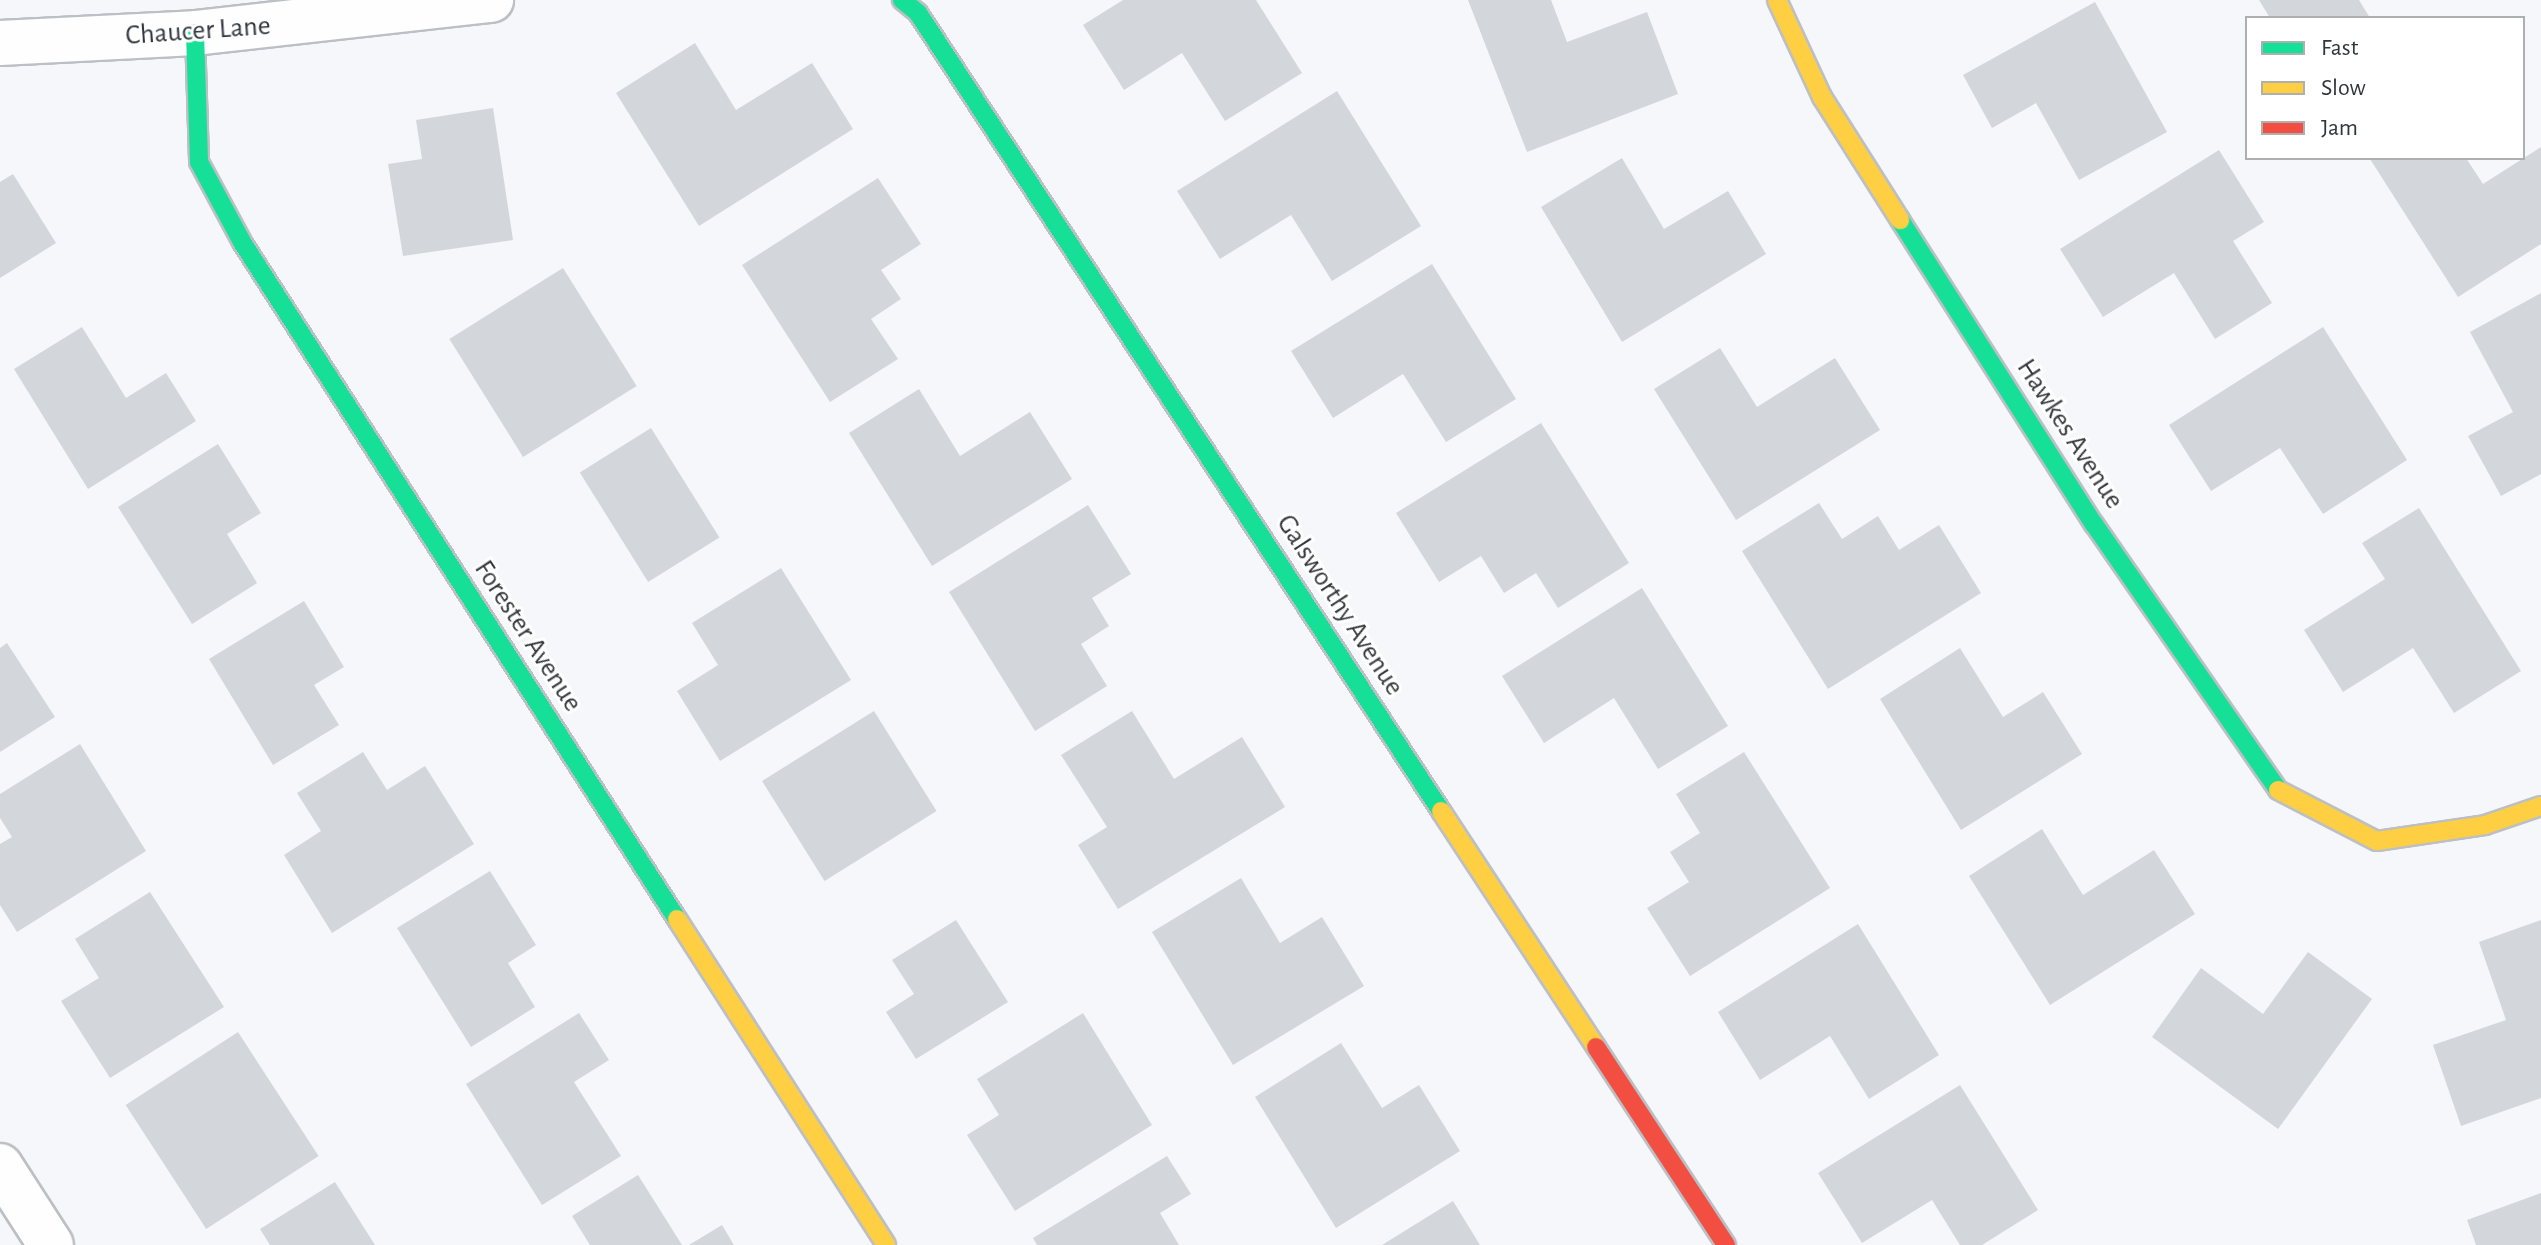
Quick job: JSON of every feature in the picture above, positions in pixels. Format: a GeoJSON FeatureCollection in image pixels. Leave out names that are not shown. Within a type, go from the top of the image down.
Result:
{"type":"FeatureCollection","features":[{"type":"Feature","properties":{"kind":"street","name":"Chaucer Lane"},"geometry":{"type":"LineString","coordinates":[[0,43],[195,33],[491,0]]}},
{"type":"Feature","properties":{"kind":"street","name":"Galsworthy Avenue"},"geometry":{"type":"LineString","coordinates":[[902,0],[927,26],[1726,1245]]}},
{"type":"Feature","properties":{"kind":"street","name":"Hawkes Avenue"},"geometry":{"type":"LineString","coordinates":[[1777,0],[1822,97],[2094,524],[2283,798],[2377,841],[2485,825],[2541,806]]}},
{"type":"Feature","properties":{"kind":"street","name":"Forester Avenue"},"geometry":{"type":"LineString","coordinates":[[195,33],[199,162],[242,242],[886,1245]]}},
{"type":"Feature","properties":{"kind":"street"},"geometry":{"type":"LineString","coordinates":[[0,1166],[51,1245]]}},
{"type":"Feature","properties":{"kind":"building"},"geometry":{"type":"Polygon","coordinates":[[[1123,0],[1256,0],[1302,73],[1225,121],[1182,53],[1124,90],[1083,25],[1123,0]]]}},
{"type":"Feature","properties":{"kind":"building"},"geometry":{"type":"Polygon","coordinates":[[[1468,0],[1551,0],[1567,42],[1647,12],[1678,94],[1527,152],[1468,0]]]}},
{"type":"Feature","properties":{"kind":"building"},"geometry":{"type":"Polygon","coordinates":[[[2259,0],[2359,0],[2369,16],[2269,16],[2259,0]]]}},
{"type":"Feature","properties":{"kind":"building"},"geometry":{"type":"Polygon","coordinates":[[[2095,2],[2167,132],[2079,180],[2036,103],[1992,128],[1963,75],[2095,2]]]}},
{"type":"Feature","properties":{"kind":"building"},"geometry":{"type":"Polygon","coordinates":[[[695,43],[736,110],[812,63],[853,129],[699,226],[616,93],[695,43]]]}},
{"type":"Feature","properties":{"kind":"building"},"geometry":{"type":"Polygon","coordinates":[[[1337,91],[1421,226],[1332,281],[1291,215],[1220,259],[1177,191],[1337,91]]]}},
{"type":"Feature","properties":{"kind":"building"},"geometry":{"type":"Polygon","coordinates":[[[493,108],[513,240],[403,256],[388,164],[422,159],[416,120],[493,108]]]}},
{"type":"Feature","properties":{"kind":"building"},"geometry":{"type":"Polygon","coordinates":[[[2541,147],[2541,244],[2458,297],[2371,160],[2467,160],[2483,184],[2541,147]]]}},
{"type":"Feature","properties":{"kind":"building"},"geometry":{"type":"Polygon","coordinates":[[[2219,150],[2264,222],[2233,241],[2272,303],[2215,339],[2174,273],[2103,317],[2060,249],[2219,150]]]}},
{"type":"Feature","properties":{"kind":"building"},"geometry":{"type":"Polygon","coordinates":[[[1622,158],[1664,229],[1728,191],[1766,254],[1622,342],[1541,207],[1622,158]]]}},
{"type":"Feature","properties":{"kind":"building"},"geometry":{"type":"Polygon","coordinates":[[[13,174],[56,243],[0,278],[0,182],[13,174]]]}},
{"type":"Feature","properties":{"kind":"building"},"geometry":{"type":"Polygon","coordinates":[[[878,178],[921,244],[881,270],[901,299],[871,319],[898,359],[830,402],[742,265],[878,178]]]}},
{"type":"Feature","properties":{"kind":"building"},"geometry":{"type":"Polygon","coordinates":[[[1432,264],[1516,399],[1446,442],[1403,374],[1333,418],[1291,351],[1432,264]]]}},
{"type":"Feature","properties":{"kind":"building"},"geometry":{"type":"Polygon","coordinates":[[[563,268],[637,386],[523,457],[449,339],[563,268]]]}},
{"type":"Feature","properties":{"kind":"building"},"geometry":{"type":"Polygon","coordinates":[[[2541,293],[2541,474],[2501,496],[2468,436],[2513,412],[2470,332],[2541,293]]]}},
{"type":"Feature","properties":{"kind":"building"},"geometry":{"type":"Polygon","coordinates":[[[82,327],[126,398],[166,373],[196,421],[88,489],[14,369],[82,327]]]}},
{"type":"Feature","properties":{"kind":"building"},"geometry":{"type":"Polygon","coordinates":[[[2323,327],[2407,460],[2323,514],[2280,448],[2211,491],[2169,425],[2323,327]]]}},
{"type":"Feature","properties":{"kind":"building"},"geometry":{"type":"Polygon","coordinates":[[[1720,348],[1757,407],[1835,358],[1880,430],[1736,520],[1654,389],[1720,348]]]}},
{"type":"Feature","properties":{"kind":"building"},"geometry":{"type":"Polygon","coordinates":[[[919,389],[960,456],[1030,412],[1072,479],[932,566],[849,433],[919,389]]]}},
{"type":"Feature","properties":{"kind":"building"},"geometry":{"type":"Polygon","coordinates":[[[1541,423],[1629,563],[1558,608],[1536,573],[1504,593],[1481,556],[1439,582],[1396,513],[1541,423]]]}},
{"type":"Feature","properties":{"kind":"building"},"geometry":{"type":"Polygon","coordinates":[[[651,428],[719,537],[648,582],[580,473],[651,428]]]}},
{"type":"Feature","properties":{"kind":"building"},"geometry":{"type":"Polygon","coordinates":[[[218,444],[261,513],[227,534],[257,583],[192,624],[118,507],[218,444]]]}},
{"type":"Feature","properties":{"kind":"building"},"geometry":{"type":"Polygon","coordinates":[[[1819,503],[1842,539],[1878,516],[1899,550],[1939,525],[1981,593],[1828,689],[1742,551],[1819,503]]]}},
{"type":"Feature","properties":{"kind":"building"},"geometry":{"type":"Polygon","coordinates":[[[1088,505],[1131,574],[1092,598],[1109,626],[1081,644],[1107,686],[1035,731],[949,592],[1088,505]]]}},
{"type":"Feature","properties":{"kind":"building"},"geometry":{"type":"Polygon","coordinates":[[[2419,508],[2521,671],[2454,713],[2413,648],[2343,692],[2304,630],[2385,579],[2362,543],[2419,508]]]}},
{"type":"Feature","properties":{"kind":"building"},"geometry":{"type":"Polygon","coordinates":[[[781,568],[851,680],[720,761],[677,691],[718,665],[692,623],[781,568]]]}},
{"type":"Feature","properties":{"kind":"building"},"geometry":{"type":"Polygon","coordinates":[[[1642,588],[1728,726],[1658,769],[1614,698],[1544,743],[1502,676],[1642,588]]]}},
{"type":"Feature","properties":{"kind":"building"},"geometry":{"type":"Polygon","coordinates":[[[304,601],[344,667],[314,685],[339,725],[273,765],[209,659],[304,601]]]}},
{"type":"Feature","properties":{"kind":"building"},"geometry":{"type":"Polygon","coordinates":[[[7,643],[55,717],[0,752],[0,648],[7,643]]]}},
{"type":"Feature","properties":{"kind":"building"},"geometry":{"type":"Polygon","coordinates":[[[1960,648],[2003,717],[2043,692],[2082,754],[1961,830],[1880,699],[1960,648]]]}},
{"type":"Feature","properties":{"kind":"building"},"geometry":{"type":"Polygon","coordinates":[[[874,711],[937,811],[825,881],[762,781],[874,711]]]}},
{"type":"Feature","properties":{"kind":"building"},"geometry":{"type":"Polygon","coordinates":[[[1132,711],[1174,779],[1242,737],[1285,807],[1118,909],[1078,845],[1107,827],[1061,755],[1132,711]]]}},
{"type":"Feature","properties":{"kind":"building"},"geometry":{"type":"Polygon","coordinates":[[[80,744],[146,851],[17,932],[0,905],[0,844],[12,837],[0,818],[0,794],[80,744]]]}},
{"type":"Feature","properties":{"kind":"building"},"geometry":{"type":"Polygon","coordinates":[[[363,752],[387,790],[425,766],[474,844],[332,933],[284,855],[321,831],[297,793],[363,752]]]}},
{"type":"Feature","properties":{"kind":"building"},"geometry":{"type":"Polygon","coordinates":[[[1744,752],[1830,888],[1690,976],[1647,908],[1689,882],[1670,852],[1700,833],[1676,794],[1744,752]]]}},
{"type":"Feature","properties":{"kind":"building"},"geometry":{"type":"Polygon","coordinates":[[[2042,829],[2083,895],[2154,850],[2195,914],[2050,1005],[1969,876],[2042,829]]]}},
{"type":"Feature","properties":{"kind":"building"},"geometry":{"type":"Polygon","coordinates":[[[490,871],[536,945],[508,963],[535,1007],[471,1047],[397,928],[490,871]]]}},
{"type":"Feature","properties":{"kind":"building"},"geometry":{"type":"Polygon","coordinates":[[[1241,878],[1280,943],[1322,917],[1364,986],[1233,1065],[1152,932],[1241,878]]]}},
{"type":"Feature","properties":{"kind":"building"},"geometry":{"type":"Polygon","coordinates":[[[150,892],[224,1007],[110,1078],[61,1001],[99,978],[75,939],[150,892]]]}},
{"type":"Feature","properties":{"kind":"building"},"geometry":{"type":"Polygon","coordinates":[[[956,920],[1008,1002],[916,1059],[886,1012],[914,994],[892,960],[956,920]]]}},
{"type":"Feature","properties":{"kind":"building"},"geometry":{"type":"Polygon","coordinates":[[[2541,920],[2541,1098],[2461,1126],[2433,1045],[2506,1020],[2479,942],[2541,920]]]}},
{"type":"Feature","properties":{"kind":"building"},"geometry":{"type":"Polygon","coordinates":[[[1858,924],[1939,1055],[1869,1099],[1830,1036],[1760,1080],[1718,1012],[1858,924]]]}},
{"type":"Feature","properties":{"kind":"building"},"geometry":{"type":"Polygon","coordinates":[[[2308,952],[2372,999],[2278,1129],[2152,1037],[2201,968],[2263,1014],[2308,952]]]}},
{"type":"Feature","properties":{"kind":"building"},"geometry":{"type":"Polygon","coordinates":[[[579,1013],[609,1060],[574,1082],[621,1156],[542,1205],[466,1084],[579,1013]]]}},
{"type":"Feature","properties":{"kind":"building"},"geometry":{"type":"Polygon","coordinates":[[[1083,1013],[1152,1125],[1015,1211],[967,1135],[999,1115],[977,1079],[1083,1013]]]}},
{"type":"Feature","properties":{"kind":"building"},"geometry":{"type":"Polygon","coordinates":[[[238,1032],[319,1156],[206,1229],[126,1105],[238,1032]]]}},
{"type":"Feature","properties":{"kind":"building"},"geometry":{"type":"Polygon","coordinates":[[[1341,1043],[1382,1108],[1419,1085],[1460,1151],[1336,1228],[1255,1097],[1341,1043]]]}},
{"type":"Feature","properties":{"kind":"building"},"geometry":{"type":"Polygon","coordinates":[[[1960,1085],[2038,1210],[1982,1245],[1960,1245],[1932,1200],[1862,1243],[1818,1173],[1960,1085]]]}},
{"type":"Feature","properties":{"kind":"building"},"geometry":{"type":"Polygon","coordinates":[[[1167,1156],[1191,1194],[1160,1213],[1179,1245],[1037,1245],[1033,1238],[1167,1156]]]}},
{"type":"Feature","properties":{"kind":"building"},"geometry":{"type":"Polygon","coordinates":[[[638,1175],[682,1245],[590,1245],[572,1216],[638,1175]]]}},
{"type":"Feature","properties":{"kind":"building"},"geometry":{"type":"Polygon","coordinates":[[[335,1182],[375,1245],[270,1245],[260,1229],[335,1182]]]}},
{"type":"Feature","properties":{"kind":"building"},"geometry":{"type":"Polygon","coordinates":[[[2541,1193],[2541,1245],[2476,1245],[2467,1220],[2541,1193]]]}},
{"type":"Feature","properties":{"kind":"building"},"geometry":{"type":"Polygon","coordinates":[[[1453,1201],[1480,1245],[1382,1245],[1453,1201]]]}},
{"type":"Feature","properties":{"kind":"building"},"geometry":{"type":"Polygon","coordinates":[[[722,1225],[734,1245],[689,1245],[722,1225]]]}},
{"type":"Feature","properties":{"kind":"traffic: fast"},"geometry":{"type":"LineString","coordinates":[[902,0],[918,13],[1441,811]]}},
{"type":"Feature","properties":{"kind":"traffic: fast"},"geometry":{"type":"LineString","coordinates":[[195,33],[199,162],[242,242],[677,919]]}},
{"type":"Feature","properties":{"kind":"traffic: fast"},"geometry":{"type":"LineString","coordinates":[[1900,220],[2094,524],[2278,790]]}},
{"type":"Feature","properties":{"kind":"traffic: slow"},"geometry":{"type":"LineString","coordinates":[[1777,0],[1822,97],[1900,220]]}},
{"type":"Feature","properties":{"kind":"traffic: slow"},"geometry":{"type":"LineString","coordinates":[[2278,790],[2377,841],[2485,825],[2541,806]]}},
{"type":"Feature","properties":{"kind":"traffic: slow"},"geometry":{"type":"LineString","coordinates":[[1441,811],[1596,1047]]}},
{"type":"Feature","properties":{"kind":"traffic: slow"},"geometry":{"type":"LineString","coordinates":[[677,919],[886,1245]]}},
{"type":"Feature","properties":{"kind":"traffic: jam"},"geometry":{"type":"LineString","coordinates":[[1596,1047],[1726,1245]]}}]}
